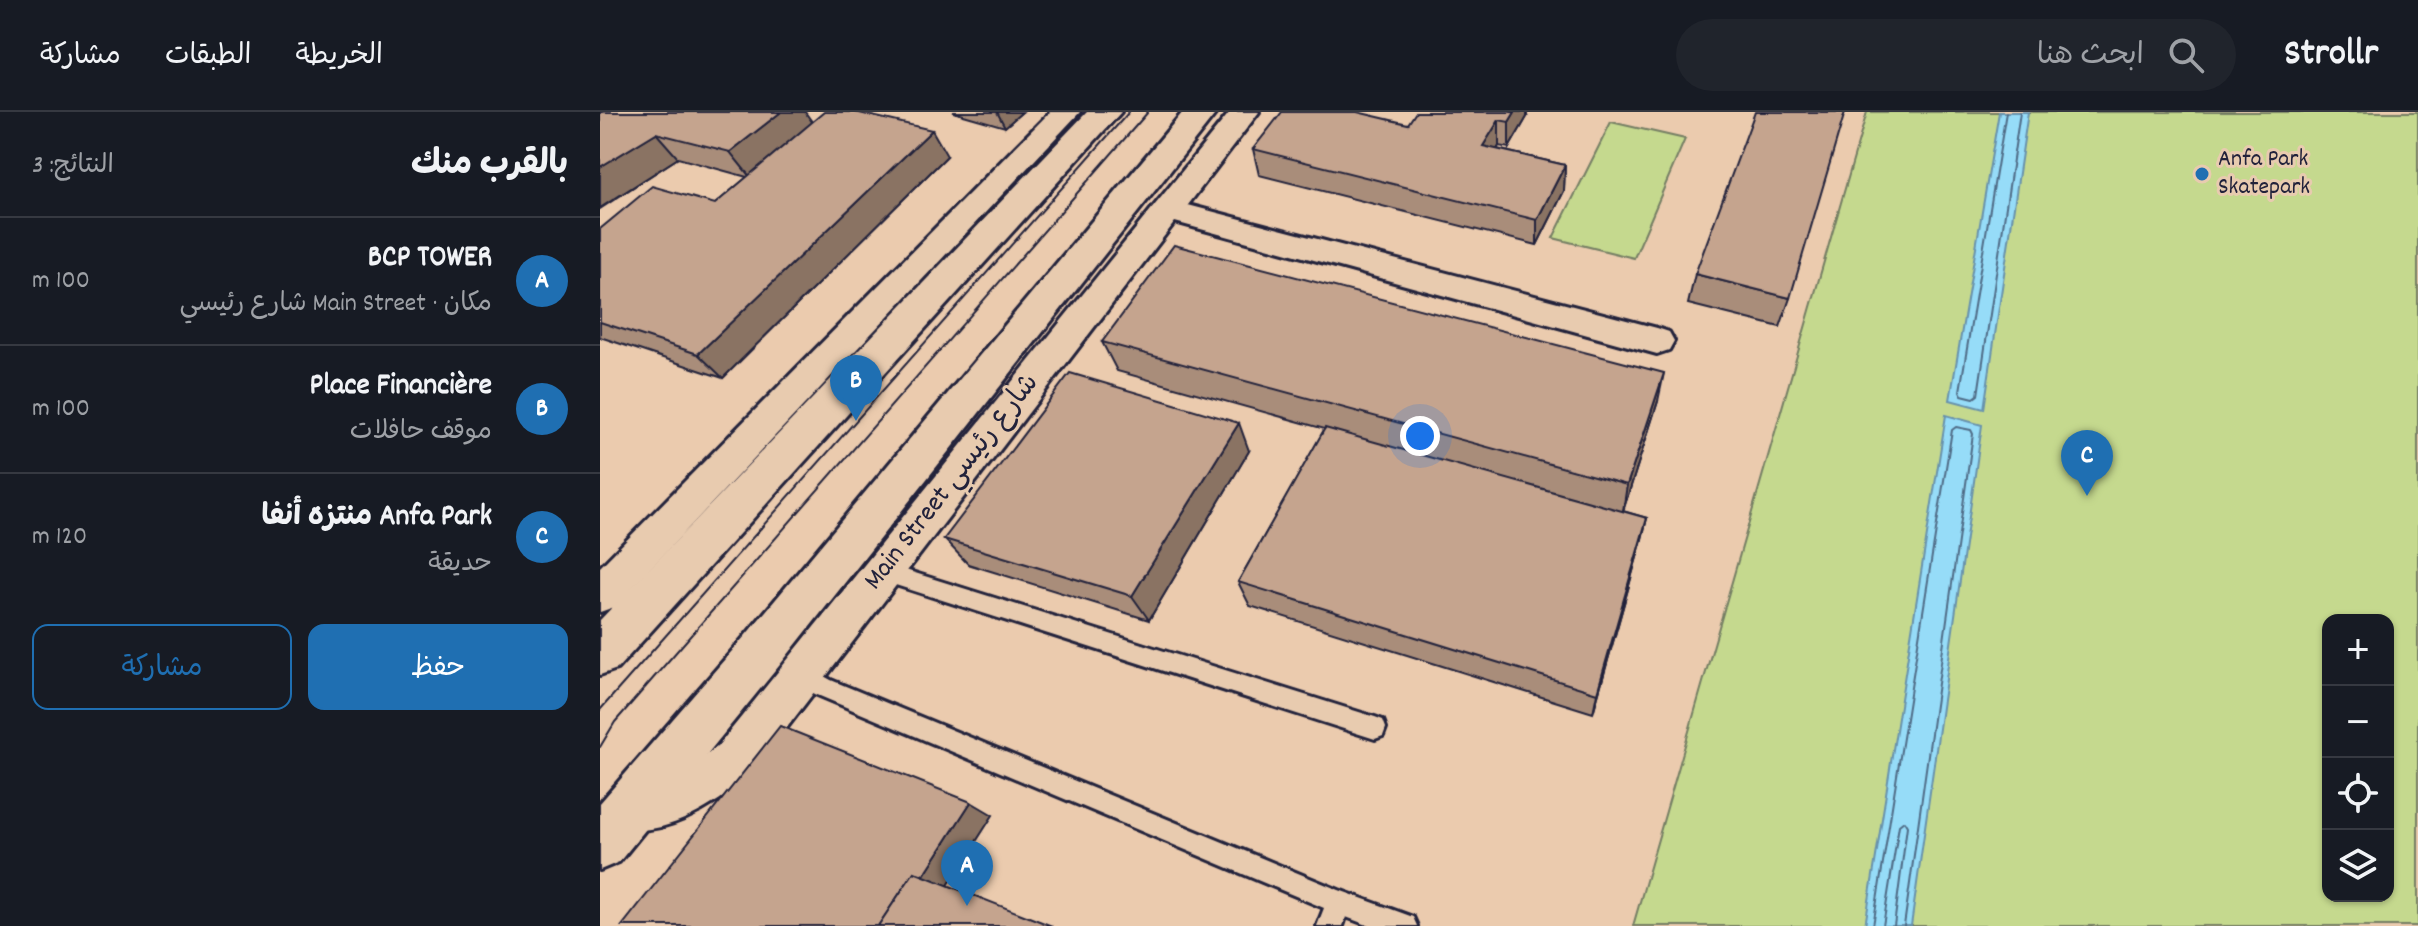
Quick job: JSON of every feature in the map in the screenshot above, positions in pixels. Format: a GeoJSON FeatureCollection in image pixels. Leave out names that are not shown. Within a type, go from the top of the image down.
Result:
{"type":"FeatureCollection","features":[{"type":"Feature","properties":{"kind":"main road"},"geometry":{"type":"LineString","coordinates":[[600,653],[1105,112]]}},
{"type":"Feature","properties":{"kind":"main road","name":"Main Street شارع رئيسي"},"geometry":{"type":"LineString","coordinates":[[614,826],[762,651],[1201,112]]}},
{"type":"Feature","properties":{"kind":"street"},"geometry":{"type":"LineString","coordinates":[[600,594],[1066,112]]}},
{"type":"Feature","properties":{"kind":"street","name":"Main Street شارع رئيسي"},"geometry":{"type":"LineString","coordinates":[[614,826],[672,802],[715,778],[748,745],[1245,112]]}},
{"type":"Feature","properties":{"kind":"street"},"geometry":{"type":"LineString","coordinates":[[1169,210],[1657,341]]}},
{"type":"Feature","properties":{"kind":"lane"},"geometry":{"type":"LineString","coordinates":[[883,572],[1375,728]]}},
{"type":"Feature","properties":{"kind":"lane"},"geometry":{"type":"LineString","coordinates":[[802,674],[823,687],[1334,914],[1404,926]]}},
{"type":"Feature","properties":{"kind":"green space"},"geometry":{"type":"Polygon","coordinates":[[[1867,112],[2418,112],[2418,926],[1633,926],[1867,112]]]}},
{"type":"Feature","properties":{"kind":"green space"},"geometry":{"type":"Polygon","coordinates":[[[1611,122],[1685,139],[1634,258],[1553,238],[1611,122]]]}},
{"type":"Feature","properties":{"kind":"water"},"geometry":{"type":"Polygon","coordinates":[[[1999,112],[2028,112],[1984,409],[1950,400],[1999,112]]]}},
{"type":"Feature","properties":{"kind":"water"},"geometry":{"type":"Polygon","coordinates":[[[1946,415],[1982,425],[1911,926],[1865,926],[1946,415]]]}},
{"type":"Feature","properties":{"kind":"building"},"geometry":{"type":"Polygon","coordinates":[[[600,112],[781,112],[730,152],[656,133],[600,167],[600,112]]]}},
{"type":"Feature","properties":{"kind":"building"},"geometry":{"type":"Polygon","coordinates":[[[824,112],[855,112],[932,130],[698,354],[600,322],[600,229],[652,186],[715,204],[824,112]]]}},
{"type":"Feature","properties":{"kind":"building"},"geometry":{"type":"Polygon","coordinates":[[[1282,112],[1357,112],[1408,124],[1416,112],[1515,112],[1509,122],[1499,120],[1483,146],[1565,165],[1537,220],[1253,149],[1282,112]]]}},
{"type":"Feature","properties":{"kind":"building"},"geometry":{"type":"Polygon","coordinates":[[[1755,112],[1845,112],[1790,298],[1695,274],[1755,112]]]}},
{"type":"Feature","properties":{"kind":"building"},"geometry":{"type":"Polygon","coordinates":[[[1174,245],[1664,373],[1627,485],[1102,342],[1174,245]]]}},
{"type":"Feature","properties":{"kind":"building"},"geometry":{"type":"Polygon","coordinates":[[[1070,373],[1239,423],[1132,596],[944,539],[1070,373]]]}},
{"type":"Feature","properties":{"kind":"building"},"geometry":{"type":"Polygon","coordinates":[[[1325,428],[1647,518],[1597,693],[1238,582],[1325,428]]]}},
{"type":"Feature","properties":{"kind":"building"},"geometry":{"type":"Polygon","coordinates":[[[780,726],[971,802],[924,875],[914,872],[878,926],[622,926],[780,726]]]}},
{"type":"Feature","properties":{"kind":"building"},"geometry":{"type":"Polygon","coordinates":[[[914,872],[1052,926],[878,926],[914,872]]]}},
{"type":"Feature","properties":{"kind":"tram line"},"geometry":{"type":"LineString","coordinates":[[600,710],[1129,112]]}},
{"type":"Feature","properties":{"kind":"tram line"},"geometry":{"type":"LineString","coordinates":[[600,747],[615,722],[1148,112]]}},
{"type":"Feature","properties":{"kind":"place","name":"Anfa Park Skatepark"},"geometry":{"type":"Point","coordinates":[2202,174]}},
{"type":"Feature","properties":{"kind":"place","name":"Place Financière"},"geometry":{"type":"Point","coordinates":[856,421]}},
{"type":"Feature","properties":{"kind":"place","name":"Anfa Park منتزه أنفا"},"geometry":{"type":"Point","coordinates":[2087,496]}},
{"type":"Feature","properties":{"kind":"place","name":"BCP TOWER"},"geometry":{"type":"Point","coordinates":[967,906]}}]}
